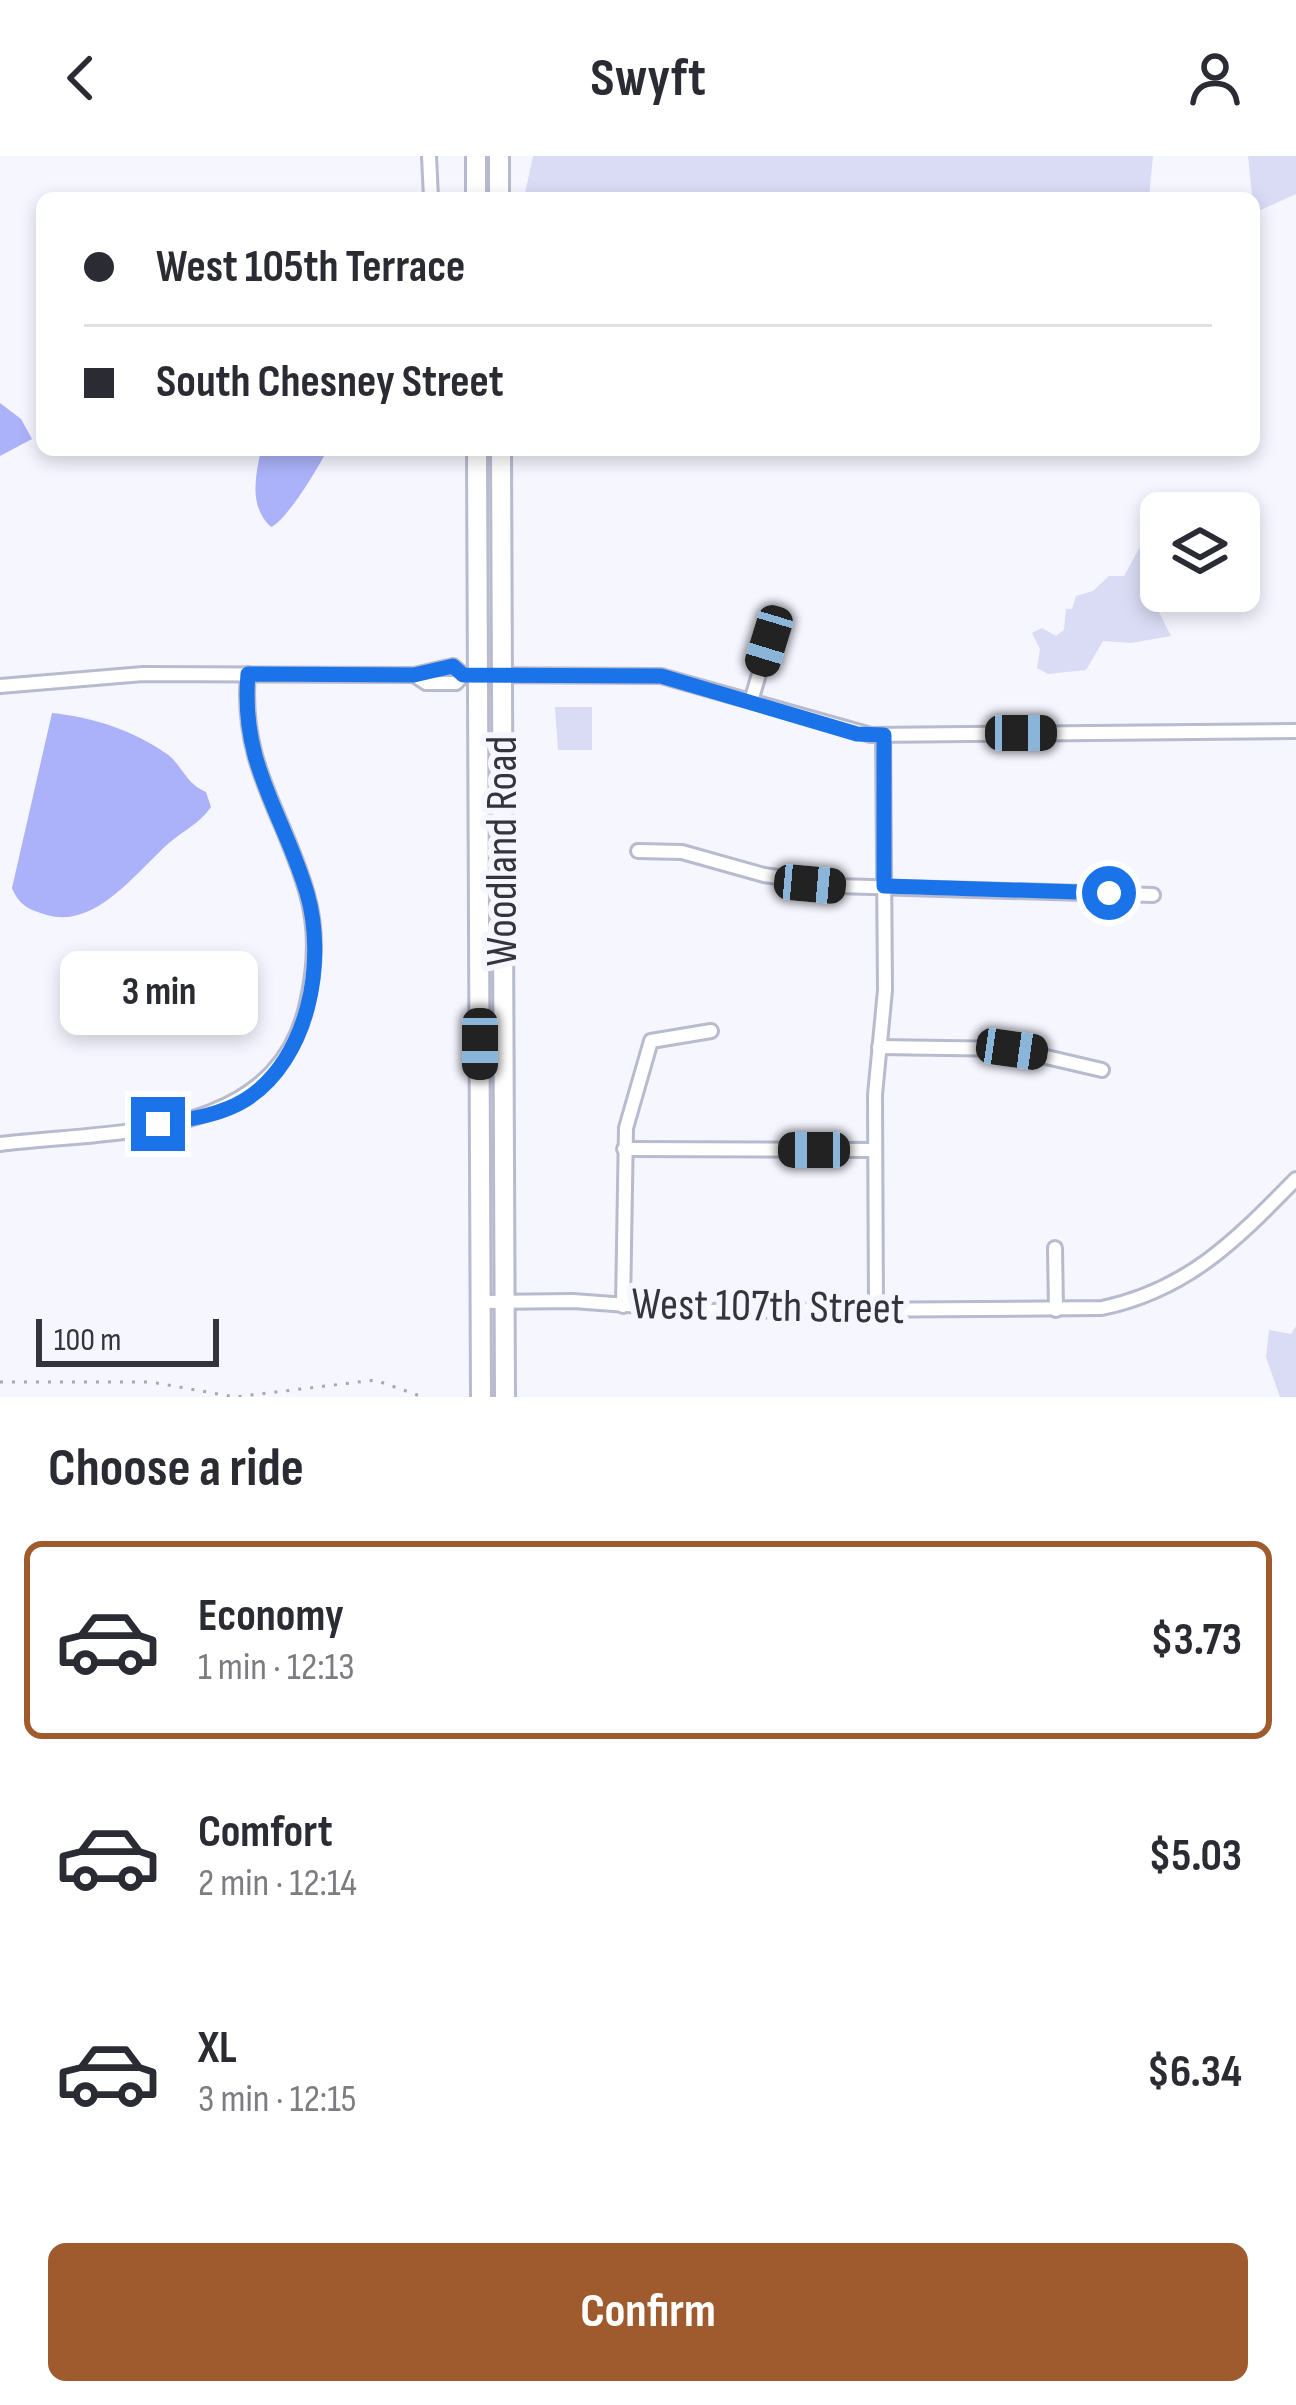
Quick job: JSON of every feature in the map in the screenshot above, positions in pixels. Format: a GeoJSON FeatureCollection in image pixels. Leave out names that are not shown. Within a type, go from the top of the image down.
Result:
{"type":"FeatureCollection","features":[{"type":"Feature","properties":{"kind":"main road"},"geometry":{"type":"LineString","coordinates":[[476,156],[476,192]]}},
{"type":"Feature","properties":{"kind":"main road"},"geometry":{"type":"LineString","coordinates":[[500,156],[500,192]]}},
{"type":"Feature","properties":{"kind":"main road","name":"Woodland Road"},"geometry":{"type":"LineString","coordinates":[[477,456],[471,676],[481,1397]]}},
{"type":"Feature","properties":{"kind":"main road","name":"Woodland Road"},"geometry":{"type":"LineString","coordinates":[[501,456],[505,1397]]}},
{"type":"Feature","properties":{"kind":"street"},"geometry":{"type":"LineString","coordinates":[[429,156],[431,192]]}},
{"type":"Feature","properties":{"kind":"street"},"geometry":{"type":"LineString","coordinates":[[751,701],[769,641]]}},
{"type":"Feature","properties":{"kind":"street"},"geometry":{"type":"LineString","coordinates":[[0,686],[85,676],[414,675],[453,666],[471,676],[661,676],[857,734],[1296,730]]}},
{"type":"Feature","properties":{"kind":"street"},"geometry":{"type":"LineString","coordinates":[[0,1144],[215,1113],[261,1088],[287,1059],[312,977],[312,917],[250,748],[248,674]]}},
{"type":"Feature","properties":{"kind":"street"},"geometry":{"type":"LineString","coordinates":[[876,1310],[875,1150],[885,990],[884,735]]}},
{"type":"Feature","properties":{"kind":"street"},"geometry":{"type":"LineString","coordinates":[[638,851],[682,853],[810,884],[1153,895]]}},
{"type":"Feature","properties":{"kind":"street"},"geometry":{"type":"LineString","coordinates":[[623,1306],[624,1150],[651,1041],[711,1031]]}},
{"type":"Feature","properties":{"kind":"street"},"geometry":{"type":"LineString","coordinates":[[879,1047],[1012,1049],[1102,1070]]}},
{"type":"Feature","properties":{"kind":"street"},"geometry":{"type":"LineString","coordinates":[[624,1150],[875,1150]]}},
{"type":"Feature","properties":{"kind":"street","name":"West 107th Street"},"geometry":{"type":"LineString","coordinates":[[481,1301],[708,1312],[1102,1308],[1158,1293],[1216,1259],[1296,1179]]}},
{"type":"Feature","properties":{"kind":"street"},"geometry":{"type":"LineString","coordinates":[[1055,1248],[1056,1310]]}},
{"type":"Feature","properties":{"kind":"path"},"geometry":{"type":"LineString","coordinates":[[0,1382],[132,1381],[235,1397],[375,1380],[423,1397]]}},
{"type":"Feature","properties":{"kind":"shaded area"},"geometry":{"type":"Polygon","coordinates":[[[533,156],[1153,156],[1150,192],[525,192],[533,156]]]}},
{"type":"Feature","properties":{"kind":"shaded area"},"geometry":{"type":"Polygon","coordinates":[[[1248,156],[1296,156],[1296,194],[1260,210],[1260,192],[1252,192],[1248,156]]]}},
{"type":"Feature","properties":{"kind":"shaded area"},"geometry":{"type":"Polygon","coordinates":[[[1140,547],[1140,612],[1159,612],[1171,636],[1131,643],[1103,641],[1086,670],[1048,674],[1037,668],[1040,649],[1032,633],[1042,628],[1056,636],[1064,630],[1066,609],[1072,609],[1076,596],[1093,591],[1109,576],[1124,576],[1140,547]]]}},
{"type":"Feature","properties":{"kind":"shaded area"},"geometry":{"type":"Polygon","coordinates":[[[555,707],[592,707],[592,750],[558,750],[555,707]]]}},
{"type":"Feature","properties":{"kind":"shaded area"},"geometry":{"type":"Polygon","coordinates":[[[485,856],[490,856],[495,884],[496,1117],[488,1089],[485,856]]]}},
{"type":"Feature","properties":{"kind":"shaded area"},"geometry":{"type":"Polygon","coordinates":[[[1296,1326],[1296,1397],[1280,1397],[1266,1357],[1269,1330],[1291,1334],[1296,1326]]]}},
{"type":"Feature","properties":{"kind":"water"},"geometry":{"type":"Polygon","coordinates":[[[0,403],[21,419],[32,439],[0,456],[0,403]]]}},
{"type":"Feature","properties":{"kind":"water"},"geometry":{"type":"Polygon","coordinates":[[[260,456],[324,456],[293,504],[271,527],[259,510],[260,456]]]}},
{"type":"Feature","properties":{"kind":"water"},"geometry":{"type":"Polygon","coordinates":[[[52,713],[112,726],[154,746],[206,792],[211,807],[114,895],[82,914],[65,917],[30,909],[12,888],[52,713]]]}},
{"type":"Feature","properties":{"kind":"route"},"geometry":{"type":"LineString","coordinates":[[158,1124],[215,1113],[261,1088],[287,1059],[312,977],[314,948],[307,894],[250,748],[245,710],[248,674],[414,675],[453,666],[463,675],[685,680],[857,734],[884,735],[884,886],[1109,893]]}}]}
